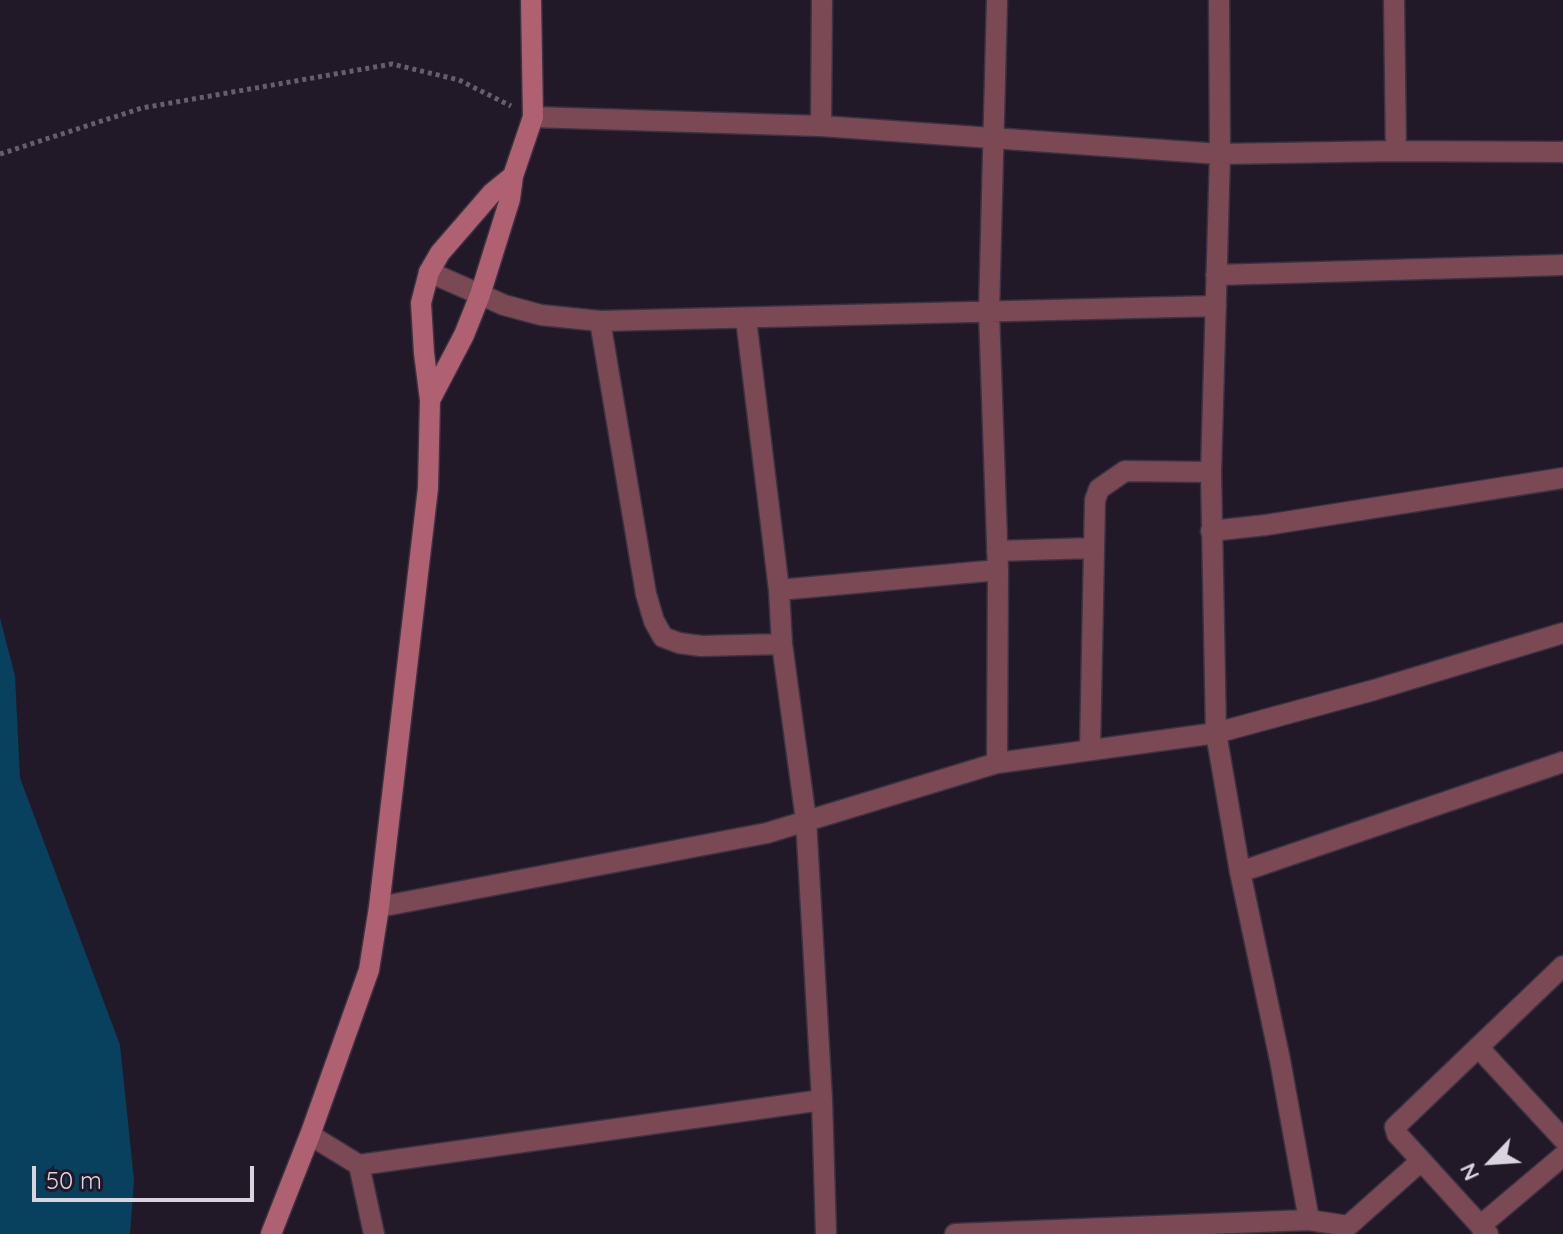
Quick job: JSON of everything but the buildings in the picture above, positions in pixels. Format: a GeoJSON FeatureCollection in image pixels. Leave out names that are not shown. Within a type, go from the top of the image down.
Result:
{"type":"FeatureCollection","features":[{"type":"Feature","properties":{"kind":"street"},"geometry":{"type":"LineString","coordinates":[[430,400],[464,335],[480,295],[533,117],[531,0]]}},
{"type":"Feature","properties":{"kind":"street"},"geometry":{"type":"LineString","coordinates":[[821,126],[822,0]]}},
{"type":"Feature","properties":{"kind":"street"},"geometry":{"type":"LineString","coordinates":[[997,0],[989,312],[997,561],[997,763]]}},
{"type":"Feature","properties":{"kind":"street"},"geometry":{"type":"LineString","coordinates":[[1219,0],[1220,154],[1211,472],[1216,733],[1240,872],[1280,1060],[1309,1220]]}},
{"type":"Feature","properties":{"kind":"street"},"geometry":{"type":"LineString","coordinates":[[1394,0],[1396,151]]}},
{"type":"Feature","properties":{"kind":"street"},"geometry":{"type":"LineString","coordinates":[[533,117],[821,126],[1220,154],[1563,152]]}},
{"type":"Feature","properties":{"kind":"street"},"geometry":{"type":"LineString","coordinates":[[271,1234],[369,970],[428,488],[430,400],[421,303],[429,272],[440,253],[492,193],[513,176]]}},
{"type":"Feature","properties":{"kind":"street"},"geometry":{"type":"LineString","coordinates":[[1216,275],[1563,265]]}},
{"type":"Feature","properties":{"kind":"street"},"geometry":{"type":"LineString","coordinates":[[429,272],[504,305],[541,315],[600,321],[1216,306]]}},
{"type":"Feature","properties":{"kind":"street"},"geometry":{"type":"LineString","coordinates":[[746,319],[779,590],[782,644],[806,820],[822,1100],[826,1234]]}},
{"type":"Feature","properties":{"kind":"street"},"geometry":{"type":"LineString","coordinates":[[600,321],[646,594],[663,637],[701,646],[782,644]]}},
{"type":"Feature","properties":{"kind":"street"},"geometry":{"type":"LineString","coordinates":[[1090,750],[1095,500],[1099,489],[1125,471],[1211,472]]}},
{"type":"Feature","properties":{"kind":"street"},"geometry":{"type":"LineString","coordinates":[[1211,531],[1563,478]]}},
{"type":"Feature","properties":{"kind":"street"},"geometry":{"type":"LineString","coordinates":[[779,590],[1094,548]]}},
{"type":"Feature","properties":{"kind":"street"},"geometry":{"type":"LineString","coordinates":[[379,907],[767,833],[997,763],[1216,733],[1374,690],[1563,633]]}},
{"type":"Feature","properties":{"kind":"street"},"geometry":{"type":"LineString","coordinates":[[1240,872],[1563,762]]}},
{"type":"Feature","properties":{"kind":"street"},"geometry":{"type":"LineString","coordinates":[[1563,966],[1395,1127],[1397,1134],[1484,1230],[1563,1156]]}},
{"type":"Feature","properties":{"kind":"street"},"geometry":{"type":"LineString","coordinates":[[1478,1047],[1558,1125]]}},
{"type":"Feature","properties":{"kind":"street"},"geometry":{"type":"LineString","coordinates":[[310,1135],[359,1165],[822,1100]]}},
{"type":"Feature","properties":{"kind":"street"},"geometry":{"type":"LineString","coordinates":[[955,1234],[1309,1220],[1352,1230],[1421,1161]]}},
{"type":"Feature","properties":{"kind":"street"},"geometry":{"type":"LineString","coordinates":[[359,1165],[374,1234]]}},
{"type":"Feature","properties":{"kind":"path"},"geometry":{"type":"LineString","coordinates":[[0,154],[142,108],[392,64],[459,80],[533,117]]}},
{"type":"Feature","properties":{"kind":"water"},"geometry":{"type":"Polygon","coordinates":[[[0,618],[15,676],[20,778],[120,1045],[134,1180],[130,1234],[0,1234],[0,618]]]}}]}
